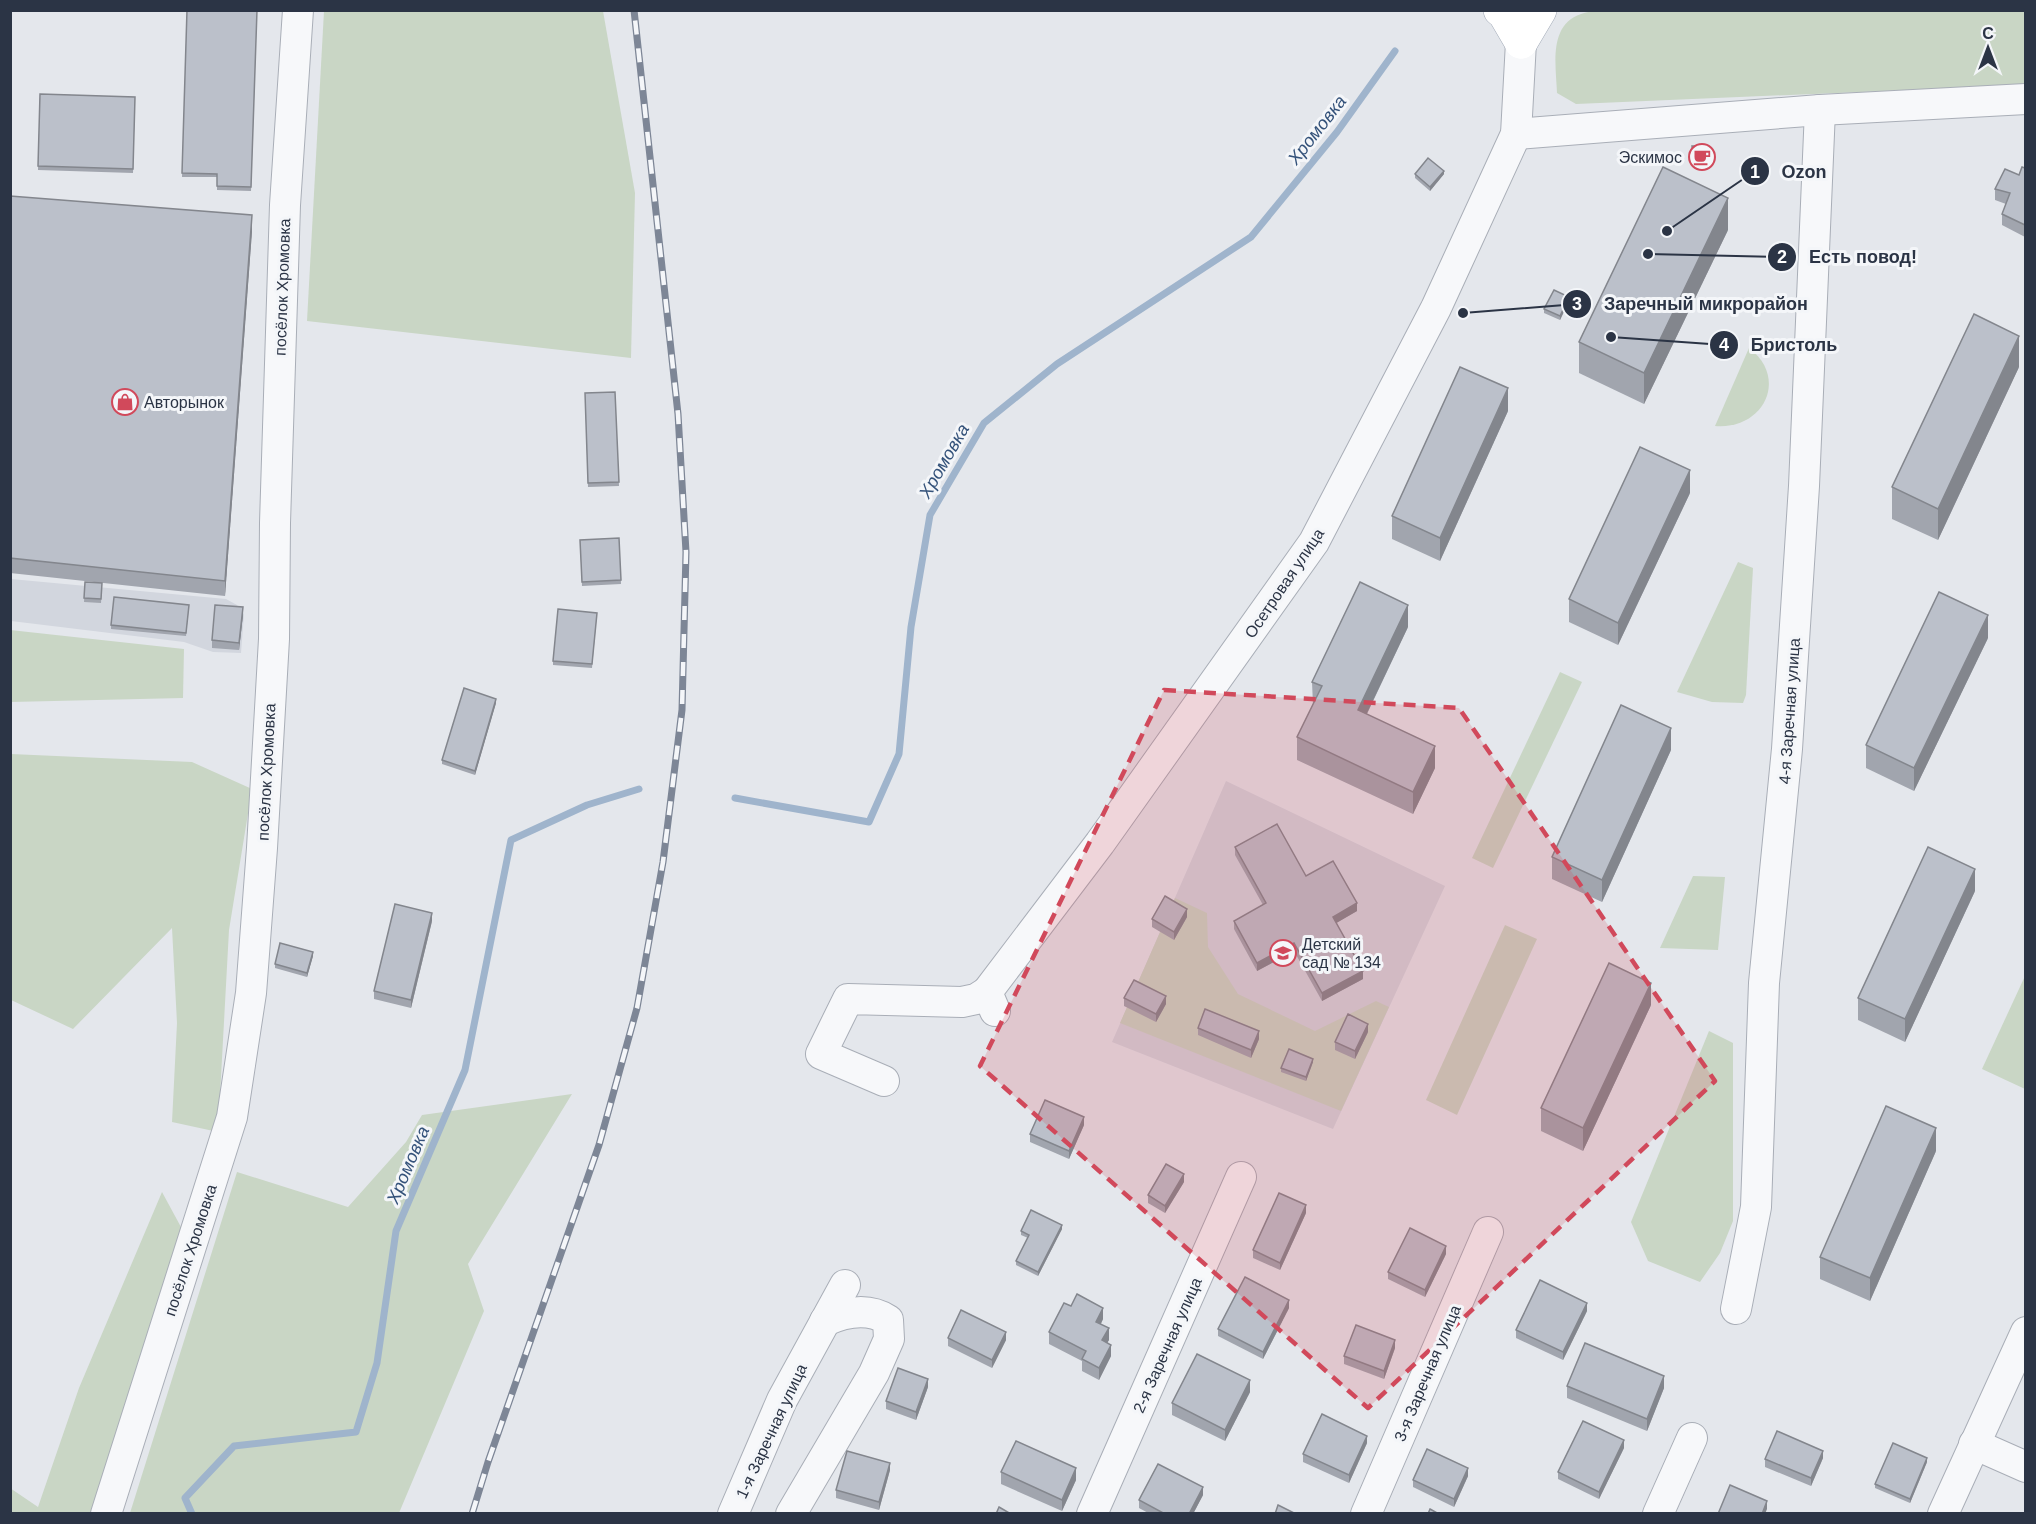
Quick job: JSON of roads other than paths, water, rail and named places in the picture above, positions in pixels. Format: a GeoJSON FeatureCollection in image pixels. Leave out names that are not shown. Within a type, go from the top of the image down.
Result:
{"type":"FeatureCollection","features":[{"type":"Feature","properties":{"kind":"main road"},"geometry":{"type":"LineString","coordinates":[[1500,10],[1521,42],[1540,10]]}},
{"type":"Feature","properties":{"kind":"street","name":"посёлок Хромовка"},"geometry":{"type":"LineString","coordinates":[[106,1514],[232,1117],[250,993],[261,859],[274,639],[275,523],[285,205],[298,10]]}},
{"type":"Feature","properties":{"kind":"street","name":"Осетровая улица"},"geometry":{"type":"LineString","coordinates":[[884,1080],[821,1054],[848,999],[991,1001],[1314,542],[1436,308],[1516,134],[1521,42]]}},
{"type":"Feature","properties":{"kind":"street"},"geometry":{"type":"LineString","coordinates":[[1516,134],[1820,110],[2025,99]]}},
{"type":"Feature","properties":{"kind":"street","name":"4-я Заречная улица"},"geometry":{"type":"LineString","coordinates":[[1736,1309],[1756,1207],[1764,983],[1787,749],[1804,486],[1820,110]]}},
{"type":"Feature","properties":{"kind":"street","name":"2-я Заречная улица"},"geometry":{"type":"LineString","coordinates":[[1092,1514],[1241,1177]]}},
{"type":"Feature","properties":{"kind":"street","name":"3-я Заречная улица"},"geometry":{"type":"LineString","coordinates":[[1366,1514],[1488,1232]]}},
{"type":"Feature","properties":{"kind":"street","name":"1-я Заречная улица"},"geometry":{"type":"LineString","coordinates":[[733,1514],[782,1400],[845,1286]]}},
{"type":"Feature","properties":{"kind":"street"},"geometry":{"type":"LineString","coordinates":[[791,1514],[874,1373],[889,1339],[888,1320],[875,1314],[860,1312],[841,1314],[825,1321]]}},
{"type":"Feature","properties":{"kind":"street"},"geometry":{"type":"LineString","coordinates":[[1942,1514],[2025,1332]]}},
{"type":"Feature","properties":{"kind":"street"},"geometry":{"type":"LineString","coordinates":[[1658,1514],[1692,1438]]}},
{"type":"Feature","properties":{"kind":"street"},"geometry":{"type":"LineString","coordinates":[[1974,1444],[2025,1467]]}},
{"type":"Feature","properties":{"kind":"waterway","name":"Хромовка"},"geometry":{"type":"LineString","coordinates":[[735,798],[869,822],[899,754],[911,627],[930,515],[984,423],[1057,364],[1251,237],[1337,132],[1395,51]]}},
{"type":"Feature","properties":{"kind":"waterway","name":"Хромовка"},"geometry":{"type":"LineString","coordinates":[[192,1514],[185,1498],[234,1446],[356,1432],[377,1363],[396,1231],[465,1070],[511,840],[587,805],[639,789]]}},
{"type":"Feature","properties":{"kind":"railway"},"geometry":{"type":"LineString","coordinates":[[472,1514],[599,1145],[637,1008],[663,862],[682,710],[686,552],[678,414],[634,10]]}},
{"type":"Feature","properties":{"kind":"place","name":"Эскимос"},"geometry":{"type":"Point","coordinates":[1702,157]}},
{"type":"Feature","properties":{"kind":"place","name":"Ozon"},"geometry":{"type":"Point","coordinates":[1667,231]}},
{"type":"Feature","properties":{"kind":"place","name":"Есть повод!"},"geometry":{"type":"Point","coordinates":[1648,254]}},
{"type":"Feature","properties":{"kind":"place","name":"Заречный микрорайон"},"geometry":{"type":"Point","coordinates":[1463,313]}},
{"type":"Feature","properties":{"kind":"place","name":"Бристоль"},"geometry":{"type":"Point","coordinates":[1611,337]}},
{"type":"Feature","properties":{"kind":"place","name":"Авторынок"},"geometry":{"type":"Point","coordinates":[125,402]}},
{"type":"Feature","properties":{"kind":"place","name":"Детский сад № 134"},"geometry":{"type":"Point","coordinates":[1283,953]}}]}
